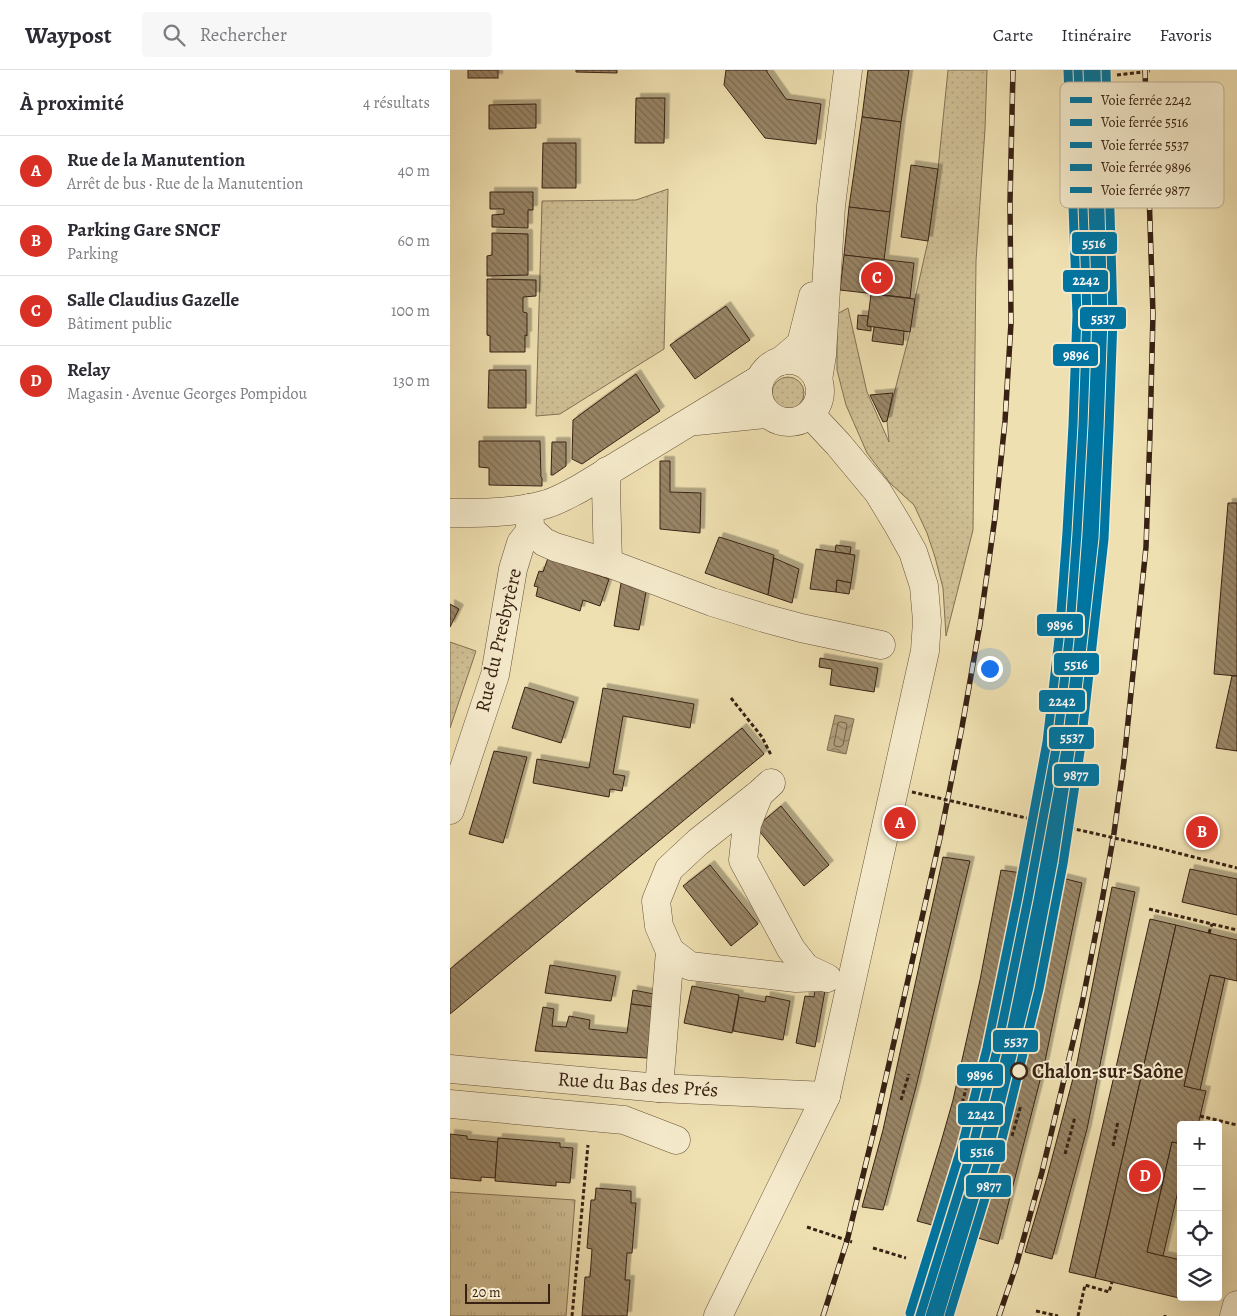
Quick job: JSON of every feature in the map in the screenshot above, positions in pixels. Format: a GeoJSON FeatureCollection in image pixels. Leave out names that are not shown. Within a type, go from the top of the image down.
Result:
{"type":"FeatureCollection","features":[{"type":"Feature","properties":{"kind":"street"},"geometry":{"type":"LineString","coordinates":[[818,380],[822,355],[831,206],[848,70]]}},
{"type":"Feature","properties":{"kind":"street"},"geometry":{"type":"LineString","coordinates":[[781,361],[801,344],[828,239]]}},
{"type":"Feature","properties":{"kind":"street"},"geometry":{"type":"LineString","coordinates":[[781,361],[799,361],[807,366],[814,372],[820,389],[816,407],[802,420],[794,423],[775,420],[761,407],[758,398],[757,388],[765,370],[772,364],[781,361]]}},
{"type":"Feature","properties":{"kind":"street"},"geometry":{"type":"LineString","coordinates":[[450,513],[485,513],[530,519],[557,500],[579,489],[760,379]]}},
{"type":"Feature","properties":{"kind":"street"},"geometry":{"type":"LineString","coordinates":[[691,422],[767,414]]}},
{"type":"Feature","properties":{"kind":"street"},"geometry":{"type":"LineString","coordinates":[[718,1316],[826,1096],[925,652],[927,621],[924,586],[913,552],[878,492],[810,414]]}},
{"type":"Feature","properties":{"kind":"street"},"geometry":{"type":"LineString","coordinates":[[607,471],[608,563]]}},
{"type":"Feature","properties":{"kind":"street"},"geometry":{"type":"LineString","coordinates":[[530,519],[544,542],[555,546],[608,563],[712,602],[764,618],[881,645]]}},
{"type":"Feature","properties":{"kind":"street","name":"Rue du Presbytère"},"geometry":{"type":"LineString","coordinates":[[450,810],[495,675],[514,570],[530,519]]}},
{"type":"Feature","properties":{"kind":"street"},"geometry":{"type":"LineString","coordinates":[[659,1088],[670,951],[659,926],[656,901],[669,870],[698,842],[765,788]]}},
{"type":"Feature","properties":{"kind":"street"},"geometry":{"type":"LineString","coordinates":[[743,860],[747,824],[765,788]]}},
{"type":"Feature","properties":{"kind":"street"},"geometry":{"type":"LineString","coordinates":[[712,831],[729,843],[743,860],[791,949],[806,968],[823,977],[850,984]]}},
{"type":"Feature","properties":{"kind":"street"},"geometry":{"type":"LineString","coordinates":[[670,951],[690,966],[796,978],[823,977]]}},
{"type":"Feature","properties":{"kind":"street","name":"Rue du Bas des Prés"},"geometry":{"type":"LineString","coordinates":[[450,1069],[659,1088],[826,1096]]}},
{"type":"Feature","properties":{"kind":"street"},"geometry":{"type":"LineString","coordinates":[[450,1104],[624,1120],[676,1140]]}},
{"type":"Feature","properties":{"kind":"street"},"geometry":{"type":"LineString","coordinates":[[1234,1316],[1237,1305]]}},
{"type":"Feature","properties":{"kind":"path"},"geometry":{"type":"LineString","coordinates":[[1117,76],[1150,71]]}},
{"type":"Feature","properties":{"kind":"path"},"geometry":{"type":"LineString","coordinates":[[1072,78],[1099,76]]}},
{"type":"Feature","properties":{"kind":"path"},"geometry":{"type":"LineString","coordinates":[[731,698],[762,737],[772,758],[765,788]]}},
{"type":"Feature","properties":{"kind":"path"},"geometry":{"type":"LineString","coordinates":[[912,792],[1154,847],[1237,868]]}},
{"type":"Feature","properties":{"kind":"path"},"geometry":{"type":"LineString","coordinates":[[1149,909],[1237,930]]}},
{"type":"Feature","properties":{"kind":"path"},"geometry":{"type":"LineString","coordinates":[[1209,933],[1212,924]]}},
{"type":"Feature","properties":{"kind":"path"},"geometry":{"type":"LineString","coordinates":[[901,1100],[909,1074]]}},
{"type":"Feature","properties":{"kind":"path"},"geometry":{"type":"LineString","coordinates":[[959,1115],[966,1089]]}},
{"type":"Feature","properties":{"kind":"path"},"geometry":{"type":"LineString","coordinates":[[1012,1136],[1021,1106]]}},
{"type":"Feature","properties":{"kind":"path"},"geometry":{"type":"LineString","coordinates":[[1200,1116],[1237,1125]]}},
{"type":"Feature","properties":{"kind":"path"},"geometry":{"type":"LineString","coordinates":[[572,1316],[591,1117]]}},
{"type":"Feature","properties":{"kind":"path"},"geometry":{"type":"LineString","coordinates":[[1065,1154],[1075,1117]]}},
{"type":"Feature","properties":{"kind":"path"},"geometry":{"type":"LineString","coordinates":[[1113,1146],[1118,1121]]}},
{"type":"Feature","properties":{"kind":"path"},"geometry":{"type":"LineString","coordinates":[[806,1227],[852,1242]]}},
{"type":"Feature","properties":{"kind":"path"},"geometry":{"type":"LineString","coordinates":[[873,1248],[906,1258]]}},
{"type":"Feature","properties":{"kind":"path"},"geometry":{"type":"LineString","coordinates":[[1078,1316],[1085,1285],[1109,1292],[1112,1282]]}},
{"type":"Feature","properties":{"kind":"path"},"geometry":{"type":"LineString","coordinates":[[1036,1311],[1058,1316]]}},
{"type":"Feature","properties":{"kind":"green space"},"geometry":{"type":"Polygon","coordinates":[[[948,70],[987,70],[976,261],[973,530],[946,636],[943,588],[927,533],[914,505],[890,483],[867,453],[846,405],[837,370],[837,314],[848,308],[867,392],[889,442],[887,421],[910,332],[928,241],[938,169],[948,70]]]}},
{"type":"Feature","properties":{"kind":"green space"},"geometry":{"type":"Polygon","coordinates":[[[668,189],[664,349],[560,414],[536,416],[542,201],[636,200],[668,189]]]}},
{"type":"Feature","properties":{"kind":"green space"},"geometry":{"type":"Polygon","coordinates":[[[788,377],[794,378],[799,382],[803,387],[803,399],[799,404],[794,408],[788,409],[782,408],[777,404],[773,399],[772,393],[773,387],[777,382],[782,378],[788,377]]]}},
{"type":"Feature","properties":{"kind":"green space"},"geometry":{"type":"Polygon","coordinates":[[[450,642],[476,651],[450,728],[450,642]]]}},
{"type":"Feature","properties":{"kind":"green space"},"geometry":{"type":"Polygon","coordinates":[[[450,1192],[575,1200],[566,1316],[450,1316],[450,1192]]]}},
{"type":"Feature","properties":{"kind":"water"},"geometry":{"type":"Polygon","coordinates":[[[835,715],[854,719],[846,754],[827,750],[835,715]]]}},
{"type":"Feature","properties":{"kind":"building"},"geometry":{"type":"Polygon","coordinates":[[[468,70],[498,70],[498,78],[468,78],[468,70]]]}},
{"type":"Feature","properties":{"kind":"building"},"geometry":{"type":"Polygon","coordinates":[[[576,70],[617,70],[617,73],[576,72],[576,70]]]}},
{"type":"Feature","properties":{"kind":"building"},"geometry":{"type":"Polygon","coordinates":[[[726,70],[767,70],[786,99],[821,104],[816,144],[765,138],[724,85],[726,70]]]}},
{"type":"Feature","properties":{"kind":"building"},"geometry":{"type":"Polygon","coordinates":[[[868,70],[909,70],[901,122],[862,117],[868,70]]]}},
{"type":"Feature","properties":{"kind":"building"},"geometry":{"type":"Polygon","coordinates":[[[636,98],[665,98],[664,143],[635,143],[636,98]]]}},
{"type":"Feature","properties":{"kind":"building"},"geometry":{"type":"Polygon","coordinates":[[[536,104],[536,128],[489,129],[489,105],[536,104]]]}},
{"type":"Feature","properties":{"kind":"building"},"geometry":{"type":"Polygon","coordinates":[[[862,117],[901,122],[890,212],[849,207],[862,117]]]}},
{"type":"Feature","properties":{"kind":"building"},"geometry":{"type":"Polygon","coordinates":[[[543,143],[576,143],[576,188],[542,188],[543,143]]]}},
{"type":"Feature","properties":{"kind":"building"},"geometry":{"type":"Polygon","coordinates":[[[911,165],[938,169],[928,241],[901,237],[911,165]]]}},
{"type":"Feature","properties":{"kind":"building"},"geometry":{"type":"Polygon","coordinates":[[[490,192],[533,192],[533,210],[528,210],[528,228],[492,227],[492,215],[504,214],[504,209],[490,209],[490,192]]]}},
{"type":"Feature","properties":{"kind":"building"},"geometry":{"type":"Polygon","coordinates":[[[849,207],[890,212],[884,260],[844,255],[849,207]]]}},
{"type":"Feature","properties":{"kind":"building"},"geometry":{"type":"Polygon","coordinates":[[[492,233],[528,234],[528,275],[487,276],[487,256],[492,255],[492,233]]]}},
{"type":"Feature","properties":{"kind":"building"},"geometry":{"type":"Polygon","coordinates":[[[844,255],[914,263],[910,298],[840,290],[844,255]]]}},
{"type":"Feature","properties":{"kind":"building"},"geometry":{"type":"Polygon","coordinates":[[[487,279],[536,280],[536,296],[523,297],[523,312],[527,313],[525,352],[490,352],[490,336],[487,335],[487,279]]]}},
{"type":"Feature","properties":{"kind":"building"},"geometry":{"type":"Polygon","coordinates":[[[871,294],[915,299],[910,332],[867,326],[871,294]]]}},
{"type":"Feature","properties":{"kind":"building"},"geometry":{"type":"Polygon","coordinates":[[[726,306],[750,340],[695,379],[670,345],[726,306]]]}},
{"type":"Feature","properties":{"kind":"building"},"geometry":{"type":"Polygon","coordinates":[[[858,315],[868,316],[867,326],[871,327],[871,331],[857,329],[858,315]]]}},
{"type":"Feature","properties":{"kind":"building"},"geometry":{"type":"Polygon","coordinates":[[[874,327],[904,331],[903,345],[872,341],[874,327]]]}},
{"type":"Feature","properties":{"kind":"building"},"geometry":{"type":"Polygon","coordinates":[[[489,370],[526,370],[526,408],[488,408],[489,370]]]}},
{"type":"Feature","properties":{"kind":"building"},"geometry":{"type":"Polygon","coordinates":[[[636,374],[660,411],[582,464],[572,459],[573,420],[636,374]]]}},
{"type":"Feature","properties":{"kind":"building"},"geometry":{"type":"Polygon","coordinates":[[[893,393],[887,421],[883,422],[870,395],[893,393]]]}},
{"type":"Feature","properties":{"kind":"building"},"geometry":{"type":"Polygon","coordinates":[[[479,441],[540,441],[542,486],[489,485],[489,468],[479,467],[479,441]]]}},
{"type":"Feature","properties":{"kind":"building"},"geometry":{"type":"Polygon","coordinates":[[[552,442],[566,442],[566,466],[551,475],[552,442]]]}},
{"type":"Feature","properties":{"kind":"building"},"geometry":{"type":"Polygon","coordinates":[[[660,461],[670,461],[670,492],[701,493],[700,533],[660,529],[660,461]]]}},
{"type":"Feature","properties":{"kind":"building"},"geometry":{"type":"Polygon","coordinates":[[[1228,503],[1237,503],[1237,676],[1214,674],[1228,503]]]}},
{"type":"Feature","properties":{"kind":"building"},"geometry":{"type":"Polygon","coordinates":[[[719,537],[774,555],[768,595],[705,573],[719,537]]]}},
{"type":"Feature","properties":{"kind":"building"},"geometry":{"type":"Polygon","coordinates":[[[836,545],[851,547],[850,554],[835,552],[836,545]]]}},
{"type":"Feature","properties":{"kind":"building"},"geometry":{"type":"Polygon","coordinates":[[[816,549],[855,555],[851,583],[837,580],[836,592],[810,589],[816,549]]]}},
{"type":"Feature","properties":{"kind":"building"},"geometry":{"type":"Polygon","coordinates":[[[548,558],[609,579],[600,606],[583,600],[580,611],[536,596],[538,587],[534,586],[539,571],[543,572],[548,558]]]}},
{"type":"Feature","properties":{"kind":"building"},"geometry":{"type":"Polygon","coordinates":[[[774,558],[799,569],[792,603],[768,595],[774,558]]]}},
{"type":"Feature","properties":{"kind":"building"},"geometry":{"type":"Polygon","coordinates":[[[837,580],[851,583],[849,594],[836,592],[837,580]]]}},
{"type":"Feature","properties":{"kind":"building"},"geometry":{"type":"Polygon","coordinates":[[[621,583],[646,592],[639,630],[614,626],[621,583]]]}},
{"type":"Feature","properties":{"kind":"building"},"geometry":{"type":"Polygon","coordinates":[[[450,604],[459,609],[450,627],[450,604]]]}},
{"type":"Feature","properties":{"kind":"building"},"geometry":{"type":"Polygon","coordinates":[[[820,658],[878,668],[874,692],[830,685],[832,669],[819,667],[820,658]]]}},
{"type":"Feature","properties":{"kind":"building"},"geometry":{"type":"Polygon","coordinates":[[[1232,676],[1237,676],[1237,751],[1216,748],[1232,676]]]}},
{"type":"Feature","properties":{"kind":"building"},"geometry":{"type":"Polygon","coordinates":[[[525,687],[574,702],[561,743],[512,728],[525,687]]]}},
{"type":"Feature","properties":{"kind":"building"},"geometry":{"type":"Polygon","coordinates":[[[603,688],[694,704],[690,728],[623,716],[613,774],[625,776],[622,791],[610,789],[609,797],[533,783],[537,759],[589,768],[603,688]]]}},
{"type":"Feature","properties":{"kind":"building"},"geometry":{"type":"Polygon","coordinates":[[[742,728],[764,754],[450,1014],[450,969],[742,728]]]}},
{"type":"Feature","properties":{"kind":"building"},"geometry":{"type":"Polygon","coordinates":[[[494,751],[527,757],[503,843],[469,834],[494,751]]]}},
{"type":"Feature","properties":{"kind":"building"},"geometry":{"type":"Polygon","coordinates":[[[781,806],[829,865],[804,886],[756,827],[781,806]]]}},
{"type":"Feature","properties":{"kind":"building"},"geometry":{"type":"Polygon","coordinates":[[[943,857],[970,861],[916,1087],[883,1210],[862,1207],[883,1130],[943,857]]]}},
{"type":"Feature","properties":{"kind":"building"},"geometry":{"type":"Polygon","coordinates":[[[710,865],[758,924],[731,946],[683,886],[710,865]]]}},
{"type":"Feature","properties":{"kind":"building"},"geometry":{"type":"Polygon","coordinates":[[[1190,869],[1237,879],[1237,915],[1182,902],[1190,869]]]}},
{"type":"Feature","properties":{"kind":"building"},"geometry":{"type":"Polygon","coordinates":[[[1001,870],[1028,874],[1003,996],[943,1228],[917,1221],[953,1100],[980,980],[1001,870]]]}},
{"type":"Feature","properties":{"kind":"building"},"geometry":{"type":"Polygon","coordinates":[[[1058,877],[1082,883],[1045,1061],[998,1244],[971,1236],[998,1145],[1020,1054],[1058,877]]]}},
{"type":"Feature","properties":{"kind":"building"},"geometry":{"type":"Polygon","coordinates":[[[1112,887],[1135,892],[1087,1129],[1052,1259],[1025,1252],[1077,1063],[1112,887]]]}},
{"type":"Feature","properties":{"kind":"building"},"geometry":{"type":"Polygon","coordinates":[[[1150,919],[1176,925],[1095,1278],[1069,1272],[1150,919]]]}},
{"type":"Feature","properties":{"kind":"building","name":"Chalon-sur-Saône"},"geometry":{"type":"Polygon","coordinates":[[[1176,925],[1237,940],[1237,981],[1210,975],[1184,1086],[1206,1091],[1199,1121],[1177,1121],[1177,1143],[1172,1142],[1147,1252],[1177,1259],[1177,1298],[1095,1278],[1176,925]]]}},
{"type":"Feature","properties":{"kind":"building"},"geometry":{"type":"Polygon","coordinates":[[[550,965],[616,976],[611,1001],[545,993],[550,965]]]}},
{"type":"Feature","properties":{"kind":"building"},"geometry":{"type":"Polygon","coordinates":[[[1210,975],[1225,978],[1200,1090],[1184,1086],[1210,975]]]}},
{"type":"Feature","properties":{"kind":"building"},"geometry":{"type":"Polygon","coordinates":[[[816,984],[826,985],[815,1047],[796,1043],[805,996],[814,997],[816,984]]]}},
{"type":"Feature","properties":{"kind":"building"},"geometry":{"type":"Polygon","coordinates":[[[692,986],[739,995],[732,1033],[684,1023],[692,986]]]}},
{"type":"Feature","properties":{"kind":"building"},"geometry":{"type":"Polygon","coordinates":[[[633,990],[654,994],[653,1007],[631,1004],[633,990]]]}},
{"type":"Feature","properties":{"kind":"building"},"geometry":{"type":"Polygon","coordinates":[[[766,996],[790,1001],[783,1040],[733,1031],[739,997],[765,1002],[766,996]]]}},
{"type":"Feature","properties":{"kind":"building"},"geometry":{"type":"Polygon","coordinates":[[[631,1004],[653,1007],[647,1058],[535,1051],[543,1007],[554,1009],[552,1026],[566,1027],[569,1016],[590,1020],[589,1029],[627,1033],[631,1004]]]}},
{"type":"Feature","properties":{"kind":"building"},"geometry":{"type":"Polygon","coordinates":[[[450,1134],[467,1136],[467,1139],[498,1142],[495,1178],[481,1177],[481,1181],[450,1178],[450,1134]]]}},
{"type":"Feature","properties":{"kind":"building"},"geometry":{"type":"Polygon","coordinates":[[[498,1138],[560,1143],[560,1147],[573,1148],[570,1183],[556,1182],[556,1186],[495,1181],[498,1138]]]}},
{"type":"Feature","properties":{"kind":"building"},"geometry":{"type":"Polygon","coordinates":[[[1172,1142],[1177,1143],[1177,1195],[1163,1256],[1147,1252],[1172,1142]]]}},
{"type":"Feature","properties":{"kind":"building"},"geometry":{"type":"Polygon","coordinates":[[[596,1188],[631,1191],[631,1203],[636,1203],[632,1253],[627,1253],[625,1280],[630,1280],[627,1316],[582,1316],[585,1277],[590,1277],[592,1249],[587,1248],[591,1200],[595,1200],[596,1188]]]}},
{"type":"Feature","properties":{"kind":"railway"},"geometry":{"type":"LineString","coordinates":[[823,1316],[847,1241],[875,1126],[940,838],[980,624],[995,517],[1005,421],[1011,323],[1010,202],[1013,70]]}},
{"type":"Feature","properties":{"kind":"railway"},"geometry":{"type":"LineString","coordinates":[[1145,70],[1145,82]]}},
{"type":"Feature","properties":{"kind":"railway"},"geometry":{"type":"LineString","coordinates":[[999,1316],[1016,1266],[1042,1172],[1082,1004],[1114,833],[1124,761],[1146,547],[1153,314],[1150,208]]}},
{"type":"Feature","properties":{"kind":"rail line","name":"9896"},"geometry":{"type":"LineString","coordinates":[[1068,70],[1068,82]]}},
{"type":"Feature","properties":{"kind":"rail line","name":"2242"},"geometry":{"type":"LineString","coordinates":[[1078,70],[1078,82]]}},
{"type":"Feature","properties":{"kind":"rail line","name":"5516"},"geometry":{"type":"LineString","coordinates":[[1088,70],[1088,82]]}},
{"type":"Feature","properties":{"kind":"rail line","name":"5537"},"geometry":{"type":"LineString","coordinates":[[1096,70],[1096,82]]}},
{"type":"Feature","properties":{"kind":"rail line","name":"9877"},"geometry":{"type":"LineString","coordinates":[[1106,70],[1106,82]]}},
{"type":"Feature","properties":{"kind":"rail line","name":"9896"},"geometry":{"type":"LineString","coordinates":[[910,1313],[962,1146],[987,1048],[1047,742],[1059,639],[1073,425],[1077,315],[1073,208]]}},
{"type":"Feature","properties":{"kind":"rail line","name":"2242"},"geometry":{"type":"LineString","coordinates":[[920,1316],[972,1149],[997,1050],[1057,743],[1069,640],[1083,425],[1087,315],[1083,208]]}},
{"type":"Feature","properties":{"kind":"rail line","name":"5516"},"geometry":{"type":"LineString","coordinates":[[930,1316],[982,1152],[1007,1052],[1038,901],[1067,744],[1079,641],[1093,425],[1097,315],[1093,208]]}},
{"type":"Feature","properties":{"kind":"rail line","name":"5537"},"geometry":{"type":"LineString","coordinates":[[939,1316],[987,1156],[1029,987],[1053,862],[1071,744],[1094,538],[1103,318],[1100,208]]}},
{"type":"Feature","properties":{"kind":"rail line","name":"9877"},"geometry":{"type":"LineString","coordinates":[[949,1316],[997,1159],[1039,989],[1063,864],[1081,745],[1104,539],[1113,318],[1110,208]]}},
{"type":"Feature","properties":{"kind":"place","name":"Salle Claudius Gazelle"},"geometry":{"type":"Point","coordinates":[877,278]}},
{"type":"Feature","properties":{"kind":"place","name":"Rue de la Manutention"},"geometry":{"type":"Point","coordinates":[900,823]}},
{"type":"Feature","properties":{"kind":"place","name":"Parking Gare SNCF"},"geometry":{"type":"Point","coordinates":[1202,832]}},
{"type":"Feature","properties":{"kind":"place","name":"Chalon-sur-Saône"},"geometry":{"type":"Point","coordinates":[1019,1071]}},
{"type":"Feature","properties":{"kind":"place","name":"Relay"},"geometry":{"type":"Point","coordinates":[1145,1176]}}]}
